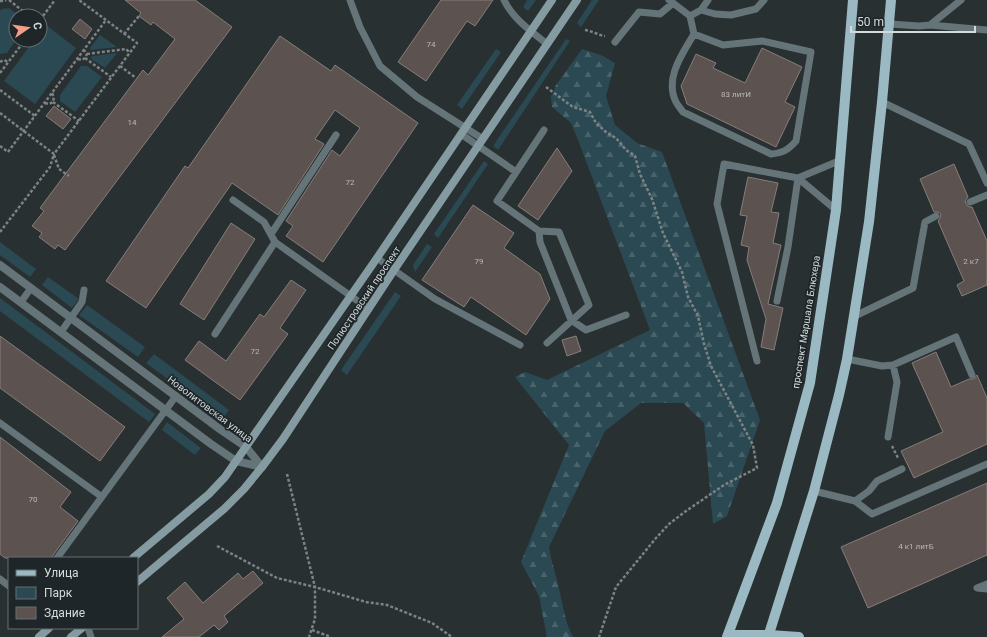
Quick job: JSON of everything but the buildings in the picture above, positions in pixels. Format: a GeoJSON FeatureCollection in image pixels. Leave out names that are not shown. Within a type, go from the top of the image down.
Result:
{"type":"FeatureCollection","features":[{"type":"Feature","properties":{"kind":"main road","name":"Полюстровский проспект"},"geometry":{"type":"LineString","coordinates":[[134,557],[210,494],[225,477],[351,296],[552,0]]}},
{"type":"Feature","properties":{"kind":"main road","name":"Полюстровский проспект"},"geometry":{"type":"LineString","coordinates":[[138,581],[224,509],[244,489],[262,467],[283,439],[394,270],[577,0]]}},
{"type":"Feature","properties":{"kind":"main road","name":"проспект Маршала Блюхера"},"geometry":{"type":"LineString","coordinates":[[728,636],[777,504],[810,383],[836,210],[853,0]]}},
{"type":"Feature","properties":{"kind":"main road"},"geometry":{"type":"LineString","coordinates":[[768,636],[814,491],[840,395],[847,359],[869,222],[890,24],[891,0]]}},
{"type":"Feature","properties":{"kind":"main road"},"geometry":{"type":"LineString","coordinates":[[39,637],[48,629]]}},
{"type":"Feature","properties":{"kind":"main road"},"geometry":{"type":"LineString","coordinates":[[71,637],[81,629]]}},
{"type":"Feature","properties":{"kind":"main road"},"geometry":{"type":"LineString","coordinates":[[728,636],[799,637]]}},
{"type":"Feature","properties":{"kind":"street","name":"Новолитовская улица"},"geometry":{"type":"LineString","coordinates":[[0,265],[246,447],[262,467]]}},
{"type":"Feature","properties":{"kind":"street"},"geometry":{"type":"LineString","coordinates":[[0,287],[236,461],[262,467]]}},
{"type":"Feature","properties":{"kind":"lane"},"geometry":{"type":"LineString","coordinates":[[350,0],[360,27],[380,66],[417,97],[481,142],[516,172]]}},
{"type":"Feature","properties":{"kind":"lane"},"geometry":{"type":"LineString","coordinates":[[504,0],[512,15],[531,32],[548,44]]}},
{"type":"Feature","properties":{"kind":"lane"},"geometry":{"type":"LineString","coordinates":[[690,16],[701,10],[708,0]]}},
{"type":"Feature","properties":{"kind":"lane"},"geometry":{"type":"LineString","coordinates":[[701,10],[731,16],[756,9],[764,0]]}},
{"type":"Feature","properties":{"kind":"lane"},"geometry":{"type":"LineString","coordinates":[[930,25],[961,0]]}},
{"type":"Feature","properties":{"kind":"lane"},"geometry":{"type":"LineString","coordinates":[[617,39],[639,12],[660,14],[671,1],[690,16],[694,34],[676,64],[673,76],[673,89],[676,102],[683,112],[771,154],[781,154],[789,149],[796,141],[811,52],[762,41],[723,45],[694,34]]}},
{"type":"Feature","properties":{"kind":"lane"},"geometry":{"type":"LineString","coordinates":[[890,24],[919,26],[930,25],[987,30]]}},
{"type":"Feature","properties":{"kind":"lane"},"geometry":{"type":"LineString","coordinates":[[882,102],[969,144],[987,183]]}},
{"type":"Feature","properties":{"kind":"lane"},"geometry":{"type":"LineString","coordinates":[[544,130],[497,201],[539,230],[559,232],[589,305],[547,343]]}},
{"type":"Feature","properties":{"kind":"lane"},"geometry":{"type":"LineString","coordinates":[[271,234],[336,135]]}},
{"type":"Feature","properties":{"kind":"lane"},"geometry":{"type":"LineString","coordinates":[[798,178],[841,160]]}},
{"type":"Feature","properties":{"kind":"lane"},"geometry":{"type":"LineString","coordinates":[[757,361],[718,204],[724,164],[798,178],[836,210]]}},
{"type":"Feature","properties":{"kind":"lane"},"geometry":{"type":"LineString","coordinates":[[778,301],[788,247],[798,178]]}},
{"type":"Feature","properties":{"kind":"lane"},"geometry":{"type":"LineString","coordinates":[[970,202],[987,195]]}},
{"type":"Feature","properties":{"kind":"lane"},"geometry":{"type":"LineString","coordinates":[[233,200],[264,222],[275,242],[369,309]]}},
{"type":"Feature","properties":{"kind":"lane"},"geometry":{"type":"LineString","coordinates":[[855,316],[914,288],[926,222],[936,216]]}},
{"type":"Feature","properties":{"kind":"lane"},"geometry":{"type":"LineString","coordinates":[[539,230],[540,242],[571,320],[586,330],[626,314]]}},
{"type":"Feature","properties":{"kind":"lane"},"geometry":{"type":"LineString","coordinates":[[216,334],[275,242]]}},
{"type":"Feature","properties":{"kind":"lane"},"geometry":{"type":"LineString","coordinates":[[377,258],[435,299],[520,345]]}},
{"type":"Feature","properties":{"kind":"lane"},"geometry":{"type":"LineString","coordinates":[[21,302],[31,288]]}},
{"type":"Feature","properties":{"kind":"lane"},"geometry":{"type":"LineString","coordinates":[[61,332],[82,302],[84,290]]}},
{"type":"Feature","properties":{"kind":"lane"},"geometry":{"type":"LineString","coordinates":[[847,359],[882,366],[893,364],[956,337],[972,375]]}},
{"type":"Feature","properties":{"kind":"lane"},"geometry":{"type":"LineString","coordinates":[[888,437],[897,382],[893,364]]}},
{"type":"Feature","properties":{"kind":"lane"},"geometry":{"type":"LineString","coordinates":[[58,557],[176,396]]}},
{"type":"Feature","properties":{"kind":"lane"},"geometry":{"type":"LineString","coordinates":[[0,423],[102,497]]}},
{"type":"Feature","properties":{"kind":"lane"},"geometry":{"type":"LineString","coordinates":[[814,491],[855,501],[872,514],[987,464]]}},
{"type":"Feature","properties":{"kind":"lane"},"geometry":{"type":"LineString","coordinates":[[855,501],[869,491],[877,481],[902,469]]}},
{"type":"Feature","properties":{"kind":"lane"},"geometry":{"type":"LineString","coordinates":[[0,579],[8,585]]}},
{"type":"Feature","properties":{"kind":"lane"},"geometry":{"type":"LineString","coordinates":[[987,584],[977,588],[987,589]]}},
{"type":"Feature","properties":{"kind":"path"},"geometry":{"type":"LineString","coordinates":[[0,1],[7,0],[18,8]]}},
{"type":"Feature","properties":{"kind":"path"},"geometry":{"type":"LineString","coordinates":[[48,9],[55,0]]}},
{"type":"Feature","properties":{"kind":"path"},"geometry":{"type":"LineString","coordinates":[[0,232],[50,167],[54,154],[137,43],[79,0]]}},
{"type":"Feature","properties":{"kind":"path"},"geometry":{"type":"LineString","coordinates":[[124,34],[139,16]]}},
{"type":"Feature","properties":{"kind":"path"},"geometry":{"type":"LineString","coordinates":[[0,146],[8,152],[106,20]]}},
{"type":"Feature","properties":{"kind":"path"},"geometry":{"type":"LineString","coordinates":[[585,30],[591,31],[597,35],[617,39]]}},
{"type":"Feature","properties":{"kind":"path"},"geometry":{"type":"LineString","coordinates":[[0,71],[19,48]]}},
{"type":"Feature","properties":{"kind":"path"},"geometry":{"type":"LineString","coordinates":[[87,54],[126,49],[130,53]]}},
{"type":"Feature","properties":{"kind":"path"},"geometry":{"type":"LineString","coordinates":[[84,50],[87,54]]}},
{"type":"Feature","properties":{"kind":"path"},"geometry":{"type":"LineString","coordinates":[[77,59],[82,60],[87,54]]}},
{"type":"Feature","properties":{"kind":"path"},"geometry":{"type":"LineString","coordinates":[[85,58],[111,78]]}},
{"type":"Feature","properties":{"kind":"path"},"geometry":{"type":"LineString","coordinates":[[0,62],[4,60],[8,62]]}},
{"type":"Feature","properties":{"kind":"path"},"geometry":{"type":"LineString","coordinates":[[120,66],[136,78]]}},
{"type":"Feature","properties":{"kind":"path"},"geometry":{"type":"LineString","coordinates":[[546,87],[573,107],[590,112],[596,123],[607,133],[616,138],[626,150],[635,156],[640,174],[652,199],[663,233],[682,272],[688,297],[698,316],[704,344],[711,366],[753,444],[757,468],[724,485],[669,524],[616,587],[599,637]]}},
{"type":"Feature","properties":{"kind":"path"},"geometry":{"type":"LineString","coordinates":[[0,90],[35,116]]}},
{"type":"Feature","properties":{"kind":"path"},"geometry":{"type":"LineString","coordinates":[[52,94],[54,97],[53,102]]}},
{"type":"Feature","properties":{"kind":"path"},"geometry":{"type":"LineString","coordinates":[[53,102],[79,121]]}},
{"type":"Feature","properties":{"kind":"path"},"geometry":{"type":"LineString","coordinates":[[45,103],[49,104],[53,102]]}},
{"type":"Feature","properties":{"kind":"path"},"geometry":{"type":"LineString","coordinates":[[0,113],[54,154],[59,169],[69,176]]}},
{"type":"Feature","properties":{"kind":"path"},"geometry":{"type":"LineString","coordinates":[[888,437],[902,469]]}},
{"type":"Feature","properties":{"kind":"path"},"geometry":{"type":"LineString","coordinates":[[287,474],[315,587],[315,619],[309,637]]}},
{"type":"Feature","properties":{"kind":"path"},"geometry":{"type":"LineString","coordinates":[[217,546],[277,578],[315,587],[366,602],[387,605],[432,623],[452,637]]}},
{"type":"Feature","properties":{"kind":"path"},"geometry":{"type":"LineString","coordinates":[[312,630],[331,637]]}},
{"type":"Feature","properties":{"kind":"green space"},"geometry":{"type":"Polygon","coordinates":[[[527,0],[536,0],[528,11],[523,7],[527,0]]]}},
{"type":"Feature","properties":{"kind":"green space"},"geometry":{"type":"Polygon","coordinates":[[[592,0],[599,0],[581,27],[577,23],[592,0]]]}},
{"type":"Feature","properties":{"kind":"green space"},"geometry":{"type":"Polygon","coordinates":[[[8,8],[8,48],[10,48],[7,53],[0,54],[0,11],[2,9],[8,8]]]}},
{"type":"Feature","properties":{"kind":"green space"},"geometry":{"type":"Polygon","coordinates":[[[48,27],[76,48],[35,104],[4,81],[28,48],[48,48],[48,27]]]}},
{"type":"Feature","properties":{"kind":"green space"},"geometry":{"type":"Polygon","coordinates":[[[100,35],[117,47],[91,50],[90,48],[100,35]]]}},
{"type":"Feature","properties":{"kind":"green space"},"geometry":{"type":"Polygon","coordinates":[[[566,39],[570,41],[498,150],[493,146],[566,39]]]}},
{"type":"Feature","properties":{"kind":"green space"},"geometry":{"type":"Polygon","coordinates":[[[496,49],[501,52],[462,109],[457,105],[496,49]]]}},
{"type":"Feature","properties":{"kind":"green space"},"geometry":{"type":"Polygon","coordinates":[[[582,49],[601,55],[615,63],[606,96],[615,125],[637,143],[662,152],[760,420],[727,516],[713,524],[704,423],[683,403],[641,403],[605,431],[549,547],[566,620],[573,637],[547,637],[539,596],[521,562],[569,445],[515,377],[525,372],[547,380],[650,330],[571,123],[552,107],[551,97],[556,85],[582,49]]]}},
{"type":"Feature","properties":{"kind":"green space"},"geometry":{"type":"Polygon","coordinates":[[[117,53],[105,68],[91,59],[92,56],[117,53]]]}},
{"type":"Feature","properties":{"kind":"green space"},"geometry":{"type":"Polygon","coordinates":[[[81,66],[87,66],[102,77],[75,112],[60,101],[60,95],[81,66]]]}},
{"type":"Feature","properties":{"kind":"green space"},"geometry":{"type":"Polygon","coordinates":[[[484,161],[488,164],[438,238],[434,234],[484,161]]]}},
{"type":"Feature","properties":{"kind":"green space"},"geometry":{"type":"Polygon","coordinates":[[[0,242],[36,269],[30,277],[0,255],[0,242]]]}},
{"type":"Feature","properties":{"kind":"green space"},"geometry":{"type":"Polygon","coordinates":[[[427,244],[432,247],[415,272],[413,265],[427,244]]]}},
{"type":"Feature","properties":{"kind":"green space"},"geometry":{"type":"Polygon","coordinates":[[[48,277],[79,299],[72,308],[42,285],[48,277]]]}},
{"type":"Feature","properties":{"kind":"green space"},"geometry":{"type":"Polygon","coordinates":[[[395,292],[401,296],[347,375],[341,370],[395,292]]]}},
{"type":"Feature","properties":{"kind":"green space"},"geometry":{"type":"Polygon","coordinates":[[[0,298],[155,414],[149,422],[0,311],[0,298]]]}},
{"type":"Feature","properties":{"kind":"green space"},"geometry":{"type":"Polygon","coordinates":[[[87,305],[145,347],[138,357],[79,315],[87,305]]]}},
{"type":"Feature","properties":{"kind":"green space"},"geometry":{"type":"Polygon","coordinates":[[[154,354],[229,410],[222,419],[146,363],[154,354]]]}},
{"type":"Feature","properties":{"kind":"green space"},"geometry":{"type":"Polygon","coordinates":[[[167,422],[201,448],[195,455],[162,430],[167,422]]]}}]}
